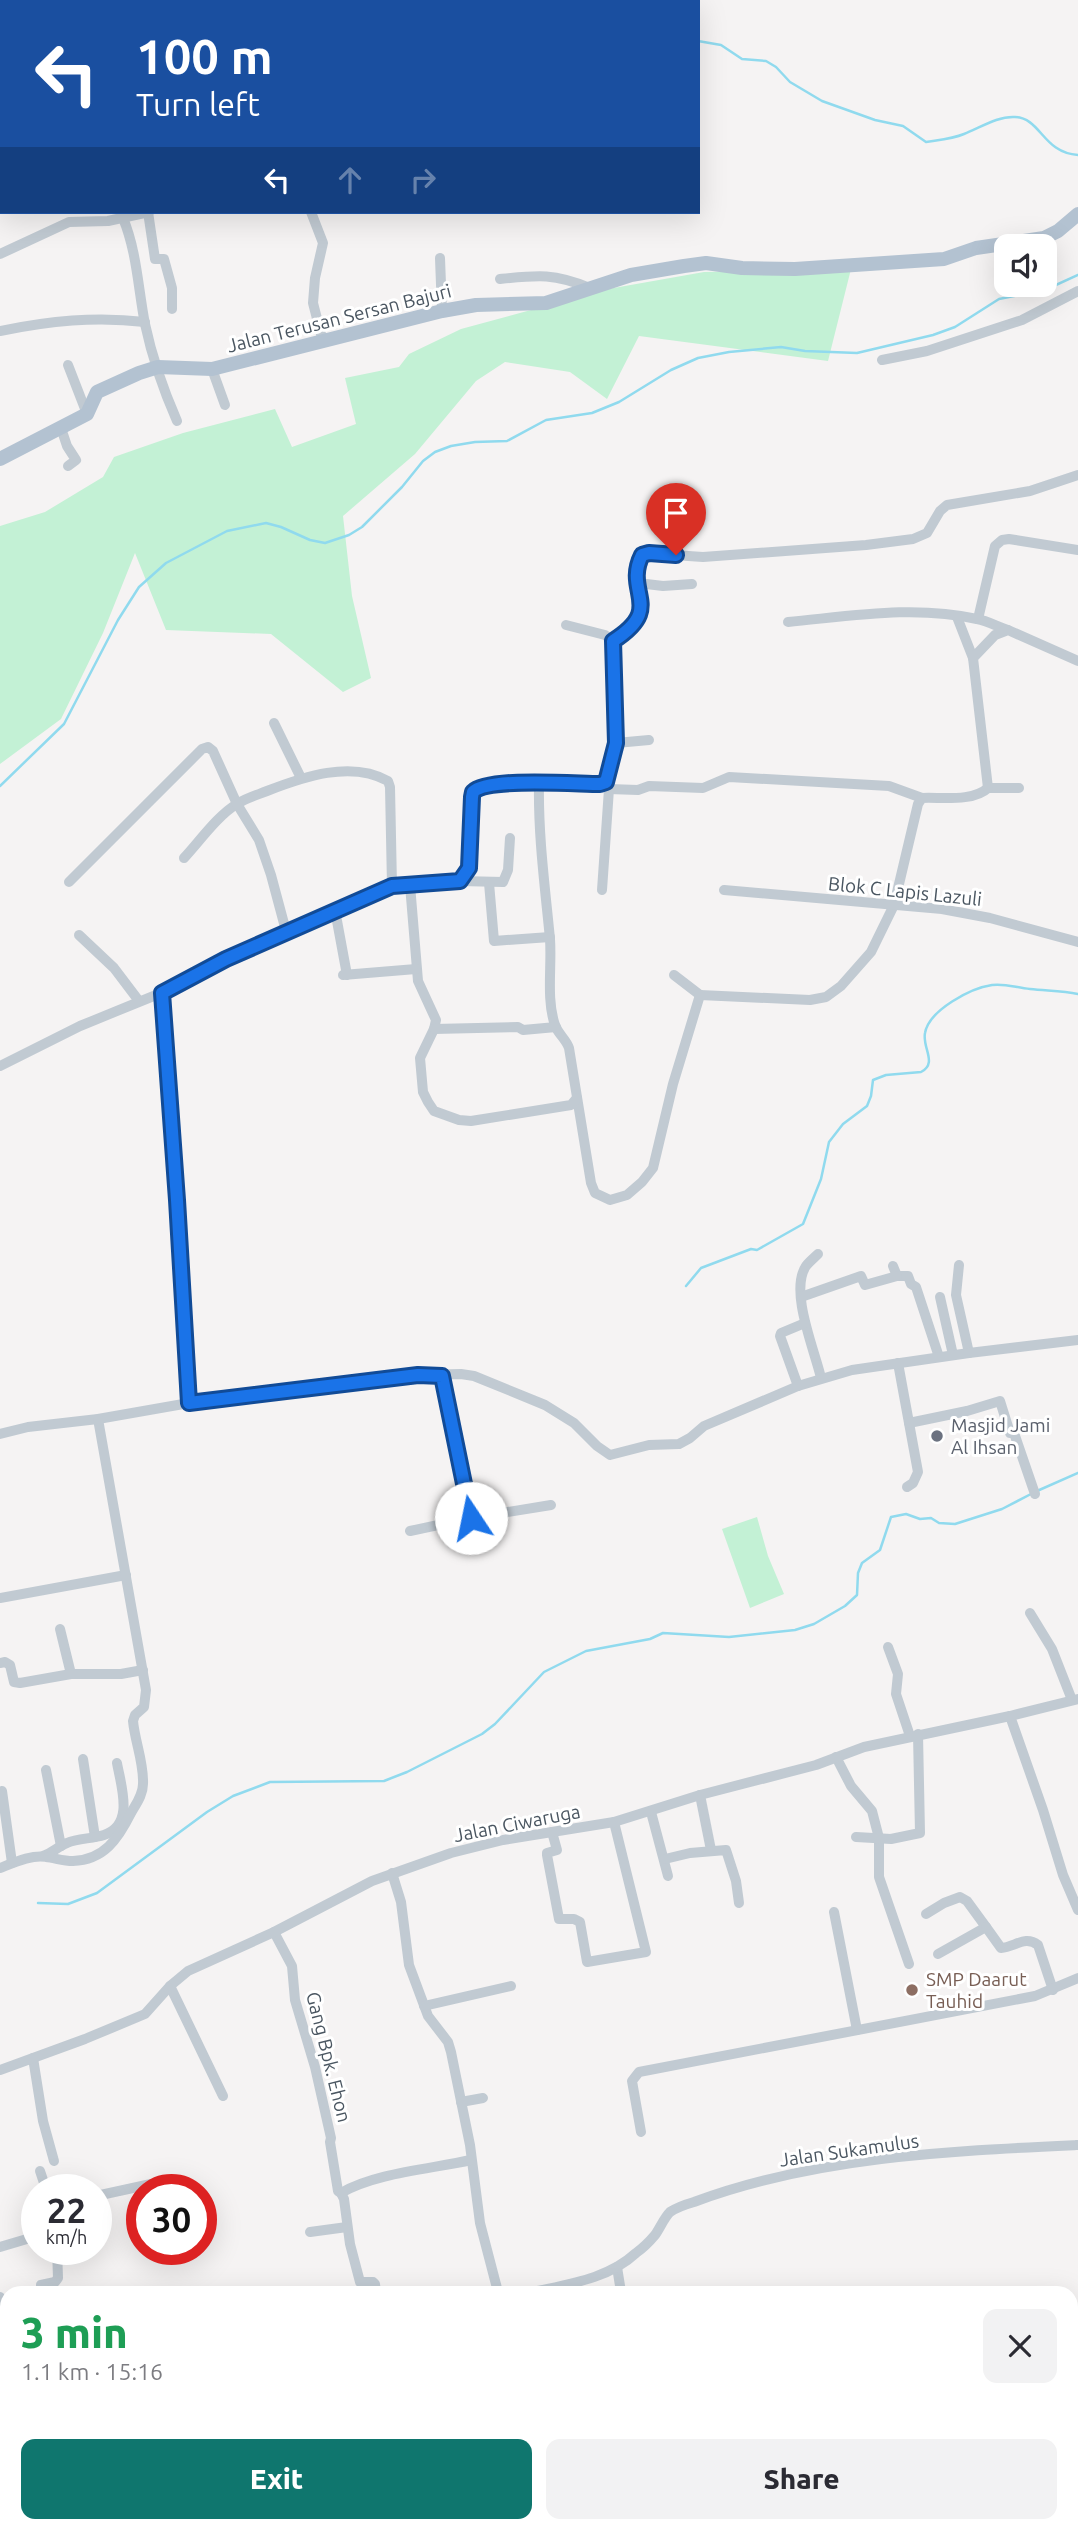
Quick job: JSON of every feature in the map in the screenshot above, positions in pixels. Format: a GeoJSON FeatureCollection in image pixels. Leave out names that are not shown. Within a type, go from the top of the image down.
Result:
{"type":"FeatureCollection","features":[{"type":"Feature","properties":{"kind":"main road","name":"Jalan Terusan Sersan Bajuri"},"geometry":{"type":"LineString","coordinates":[[0,459],[87,414],[97,392],[119,380],[158,367],[212,369],[442,311],[476,306],[546,303],[631,275],[706,264],[795,269],[944,259],[976,248],[1044,238],[1058,231],[1078,214]]}},
{"type":"Feature","properties":{"kind":"street"},"geometry":{"type":"LineString","coordinates":[[0,254],[69,222],[140,214]]}},
{"type":"Feature","properties":{"kind":"street"},"geometry":{"type":"LineString","coordinates":[[148,214],[155,259],[164,259],[171,285],[173,309]]}},
{"type":"Feature","properties":{"kind":"street"},"geometry":{"type":"LineString","coordinates":[[312,214],[323,243],[315,278],[313,303],[323,342]]}},
{"type":"Feature","properties":{"kind":"street"},"geometry":{"type":"LineString","coordinates":[[123,218],[135,252],[153,360],[177,421]]}},
{"type":"Feature","properties":{"kind":"street"},"geometry":{"type":"LineString","coordinates":[[440,258],[442,311]]}},
{"type":"Feature","properties":{"kind":"street"},"geometry":{"type":"LineString","coordinates":[[500,279],[544,275],[590,288]]}},
{"type":"Feature","properties":{"kind":"street"},"geometry":{"type":"LineString","coordinates":[[882,360],[927,351],[1010,324],[1078,291]]}},
{"type":"Feature","properties":{"kind":"street"},"geometry":{"type":"LineString","coordinates":[[0,331],[66,319],[145,321]]}},
{"type":"Feature","properties":{"kind":"street"},"geometry":{"type":"LineString","coordinates":[[68,365],[87,414]]}},
{"type":"Feature","properties":{"kind":"street"},"geometry":{"type":"LineString","coordinates":[[212,369],[225,405]]}},
{"type":"Feature","properties":{"kind":"street"},"geometry":{"type":"LineString","coordinates":[[61,428],[67,446],[76,460],[68,466]]}},
{"type":"Feature","properties":{"kind":"street"},"geometry":{"type":"LineString","coordinates":[[613,641],[632,627],[640,617],[642,603],[638,583],[639,561],[644,553],[703,557],[913,539],[927,533],[940,511],[947,505],[1030,491],[1078,475]]}},
{"type":"Feature","properties":{"kind":"street"},"geometry":{"type":"LineString","coordinates":[[978,619],[995,546],[998,543],[1009,540],[1078,550]]}},
{"type":"Feature","properties":{"kind":"street"},"geometry":{"type":"LineString","coordinates":[[638,583],[663,586],[692,583]]}},
{"type":"Feature","properties":{"kind":"street"},"geometry":{"type":"LineString","coordinates":[[788,622],[930,611],[978,619],[1077,663]]}},
{"type":"Feature","properties":{"kind":"street"},"geometry":{"type":"LineString","coordinates":[[957,617],[973,657],[988,788]]}},
{"type":"Feature","properties":{"kind":"street"},"geometry":{"type":"LineString","coordinates":[[566,625],[605,635],[613,641]]}},
{"type":"Feature","properties":{"kind":"street"},"geometry":{"type":"LineString","coordinates":[[973,657],[995,635],[1008,631]]}},
{"type":"Feature","properties":{"kind":"street"},"geometry":{"type":"LineString","coordinates":[[602,890],[607,785],[616,743],[613,641]]}},
{"type":"Feature","properties":{"kind":"street"},"geometry":{"type":"LineString","coordinates":[[274,723],[301,778]]}},
{"type":"Feature","properties":{"kind":"street"},"geometry":{"type":"LineString","coordinates":[[616,743],[649,740]]}},
{"type":"Feature","properties":{"kind":"street"},"geometry":{"type":"LineString","coordinates":[[69,882],[205,748],[213,751],[237,804],[259,841],[286,931]]}},
{"type":"Feature","properties":{"kind":"street"},"geometry":{"type":"LineString","coordinates":[[184,858],[237,804],[301,778],[332,772],[363,773],[388,781],[392,886]]}},
{"type":"Feature","properties":{"kind":"street"},"geometry":{"type":"LineString","coordinates":[[460,881],[469,868],[473,792],[491,785],[539,783],[600,784],[638,789],[649,786],[703,788],[729,777],[889,786],[922,798],[937,799],[984,792],[988,788],[1019,788]]}},
{"type":"Feature","properties":{"kind":"street"},"geometry":{"type":"LineString","coordinates":[[539,783],[542,873],[550,937],[552,999],[556,1027],[569,1048],[591,1183],[596,1193],[610,1200],[627,1195],[653,1168],[673,1084],[700,995]]}},
{"type":"Feature","properties":{"kind":"street"},"geometry":{"type":"LineString","coordinates":[[674,975],[700,995],[810,1000],[826,997],[841,986],[871,952],[894,905],[918,804],[922,798]]}},
{"type":"Feature","properties":{"kind":"street"},"geometry":{"type":"LineString","coordinates":[[0,1066],[80,1026],[162,993],[206,968],[286,931],[392,886],[460,881],[503,882],[507,875],[510,838]]}},
{"type":"Feature","properties":{"kind":"street"},"geometry":{"type":"LineString","coordinates":[[489,883],[494,941],[550,937]]}},
{"type":"Feature","properties":{"kind":"street"},"geometry":{"type":"LineString","coordinates":[[410,885],[419,985],[436,1020],[420,1058],[423,1092],[434,1111],[450,1118],[471,1121],[572,1105],[577,1098]]}},
{"type":"Feature","properties":{"kind":"street","name":"Blok C Lapis Lazuli"},"geometry":{"type":"LineString","coordinates":[[724,890],[942,909],[990,918],[1078,942]]}},
{"type":"Feature","properties":{"kind":"street"},"geometry":{"type":"LineString","coordinates":[[335,910],[345,975],[416,969]]}},
{"type":"Feature","properties":{"kind":"street"},"geometry":{"type":"LineString","coordinates":[[79,935],[114,968],[139,1001]]}},
{"type":"Feature","properties":{"kind":"street"},"geometry":{"type":"LineString","coordinates":[[162,993],[189,1403]]}},
{"type":"Feature","properties":{"kind":"street"},"geometry":{"type":"LineString","coordinates":[[434,1029],[517,1027],[523,1030],[556,1027]]}},
{"type":"Feature","properties":{"kind":"street"},"geometry":{"type":"LineString","coordinates":[[818,1254],[805,1267],[801,1297],[805,1323],[821,1377]]}},
{"type":"Feature","properties":{"kind":"street"},"geometry":{"type":"LineString","coordinates":[[959,1265],[956,1294],[969,1353]]}},
{"type":"Feature","properties":{"kind":"street"},"geometry":{"type":"LineString","coordinates":[[801,1297],[861,1276],[865,1285],[895,1271],[908,1276],[911,1284],[916,1287],[939,1357]]}},
{"type":"Feature","properties":{"kind":"street"},"geometry":{"type":"LineString","coordinates":[[940,1297],[953,1355]]}},
{"type":"Feature","properties":{"kind":"street"},"geometry":{"type":"LineString","coordinates":[[798,1386],[780,1336],[781,1333],[805,1323]]}},
{"type":"Feature","properties":{"kind":"street"},"geometry":{"type":"LineString","coordinates":[[0,1434],[28,1427],[98,1419],[189,1403],[418,1375],[474,1376],[533,1399],[574,1423],[610,1455],[649,1445],[679,1444],[704,1426],[821,1377],[939,1357],[1078,1340]]}},
{"type":"Feature","properties":{"kind":"street"},"geometry":{"type":"LineString","coordinates":[[898,1363],[918,1472],[913,1483],[907,1487]]}},
{"type":"Feature","properties":{"kind":"street"},"geometry":{"type":"LineString","coordinates":[[442,1376],[471,1518]]}},
{"type":"Feature","properties":{"kind":"street"},"geometry":{"type":"LineString","coordinates":[[909,1423],[1000,1401],[1035,1493]]}},
{"type":"Feature","properties":{"kind":"street"},"geometry":{"type":"LineString","coordinates":[[43,1856],[72,1861],[104,1851],[121,1834],[140,1798],[143,1779],[134,1721],[135,1715],[144,1707],[146,1701],[143,1670],[98,1419]]}},
{"type":"Feature","properties":{"kind":"street"},"geometry":{"type":"LineString","coordinates":[[410,1531],[551,1505]]}},
{"type":"Feature","properties":{"kind":"street"},"geometry":{"type":"LineString","coordinates":[[0,1598],[126,1575]]}},
{"type":"Feature","properties":{"kind":"street"},"geometry":{"type":"LineString","coordinates":[[1030,1613],[1052,1649],[1075,1700]]}},
{"type":"Feature","properties":{"kind":"street"},"geometry":{"type":"LineString","coordinates":[[60,1629],[71,1674]]}},
{"type":"Feature","properties":{"kind":"street"},"geometry":{"type":"LineString","coordinates":[[856,1837],[891,1839],[920,1833],[914,1735],[896,1694],[898,1674],[888,1647]]}},
{"type":"Feature","properties":{"kind":"street"},"geometry":{"type":"LineString","coordinates":[[0,1663],[10,1665],[14,1682],[71,1674],[121,1674],[143,1670]]}},
{"type":"Feature","properties":{"kind":"street","name":"Jalan Ciwaruga"},"geometry":{"type":"LineString","coordinates":[[0,2070],[145,2014],[170,1986],[188,1971],[274,1932],[391,1873],[451,1853],[503,1840],[614,1822],[700,1795],[816,1765],[864,1747],[1075,1700]]}},
{"type":"Feature","properties":{"kind":"street"},"geometry":{"type":"LineString","coordinates":[[1010,1716],[1063,1875],[1078,1910]]}},
{"type":"Feature","properties":{"kind":"street"},"geometry":{"type":"LineString","coordinates":[[836,1757],[850,1786],[872,1811],[879,1838],[879,1877],[909,1964]]}},
{"type":"Feature","properties":{"kind":"street"},"geometry":{"type":"LineString","coordinates":[[83,1759],[95,1837]]}},
{"type":"Feature","properties":{"kind":"street"},"geometry":{"type":"LineString","coordinates":[[0,1868],[43,1856],[65,1843],[112,1831],[123,1816],[124,1805],[117,1763]]}},
{"type":"Feature","properties":{"kind":"street"},"geometry":{"type":"LineString","coordinates":[[46,1770],[61,1846]]}},
{"type":"Feature","properties":{"kind":"street"},"geometry":{"type":"LineString","coordinates":[[2,1791],[12,1863]]}},
{"type":"Feature","properties":{"kind":"street"},"geometry":{"type":"LineString","coordinates":[[700,1795],[711,1850]]}},
{"type":"Feature","properties":{"kind":"street"},"geometry":{"type":"LineString","coordinates":[[651,1812],[668,1876]]}},
{"type":"Feature","properties":{"kind":"street"},"geometry":{"type":"LineString","coordinates":[[552,1832],[557,1850],[547,1855],[559,1919],[575,1919],[580,1922],[587,1962],[612,1959],[646,1952],[614,1822]]}},
{"type":"Feature","properties":{"kind":"street"},"geometry":{"type":"LineString","coordinates":[[665,1859],[711,1850],[726,1850],[736,1881],[739,1903]]}},
{"type":"Feature","properties":{"kind":"street"},"geometry":{"type":"LineString","coordinates":[[391,1873],[401,1902],[409,1965],[428,2016],[448,2042],[470,2145],[480,2223],[496,2286]]}},
{"type":"Feature","properties":{"kind":"street"},"geometry":{"type":"LineString","coordinates":[[926,1914],[960,1897],[967,1901],[1001,1948],[1026,1940],[1032,1940],[1038,1945],[1053,1990]]}},
{"type":"Feature","properties":{"kind":"street"},"geometry":{"type":"LineString","coordinates":[[834,1912],[857,2030]]}},
{"type":"Feature","properties":{"kind":"street"},"geometry":{"type":"LineString","coordinates":[[938,1954],[986,1927]]}},
{"type":"Feature","properties":{"kind":"street","name":"Gang Bpk. Ehon"},"geometry":{"type":"LineString","coordinates":[[274,1932],[292,1966],[295,2000],[315,2067],[331,2138],[336,2182],[344,2199],[346,2227],[360,2282],[373,2282],[375,2286]]}},
{"type":"Feature","properties":{"kind":"street"},"geometry":{"type":"LineString","coordinates":[[641,2132],[632,2081],[639,2072],[1035,1996],[1078,1978]]}},
{"type":"Feature","properties":{"kind":"street"},"geometry":{"type":"LineString","coordinates":[[170,1986],[223,2096]]}},
{"type":"Feature","properties":{"kind":"street"},"geometry":{"type":"LineString","coordinates":[[424,2006],[511,1986]]}},
{"type":"Feature","properties":{"kind":"street"},"geometry":{"type":"LineString","coordinates":[[33,2058],[43,2121],[54,2161]]}},
{"type":"Feature","properties":{"kind":"street"},"geometry":{"type":"LineString","coordinates":[[461,2102],[483,2098]]}},
{"type":"Feature","properties":{"kind":"street","name":"Jalan Sukamulus"},"geometry":{"type":"LineString","coordinates":[[561,2286],[611,2272],[635,2255],[654,2236],[670,2212],[695,2201],[754,2183],[803,2171],[862,2163],[989,2150],[1078,2145]]}},
{"type":"Feature","properties":{"kind":"street"},"geometry":{"type":"LineString","coordinates":[[341,2193],[355,2185],[471,2160]]}},
{"type":"Feature","properties":{"kind":"street"},"geometry":{"type":"LineString","coordinates":[[310,2232],[346,2227]]}},
{"type":"Feature","properties":{"kind":"street"},"geometry":{"type":"LineString","coordinates":[[0,2247],[21,2241]]}},
{"type":"Feature","properties":{"kind":"street"},"geometry":{"type":"LineString","coordinates":[[41,2286],[55,2282],[58,2278],[58,2265]]}},
{"type":"Feature","properties":{"kind":"street"},"geometry":{"type":"LineString","coordinates":[[617,2267],[620,2286]]}},
{"type":"Feature","properties":{"kind":"green space"},"geometry":{"type":"Polygon","coordinates":[[[851,269],[828,361],[639,336],[607,399],[570,372],[505,362],[476,381],[415,454],[343,516],[352,596],[371,678],[343,692],[271,634],[166,630],[135,553],[103,633],[61,719],[0,764],[0,526],[45,512],[103,477],[114,457],[183,433],[275,409],[292,447],[356,424],[345,378],[399,367],[409,354],[461,329],[608,289],[704,272],[851,269]]]}},
{"type":"Feature","properties":{"kind":"green space"},"geometry":{"type":"Polygon","coordinates":[[[757,1517],[768,1556],[784,1594],[750,1608],[722,1529],[757,1517]]]}},
{"type":"Feature","properties":{"kind":"waterway"},"geometry":{"type":"LineString","coordinates":[[700,41],[721,45],[742,59],[766,61],[790,82],[822,101],[875,120],[903,126],[926,142],[955,137],[995,120],[1015,117],[1031,123],[1057,148],[1078,155]]}},
{"type":"Feature","properties":{"kind":"waterway"},"geometry":{"type":"LineString","coordinates":[[0,786],[64,724],[118,620],[139,587],[166,563],[227,531],[266,523],[325,543],[349,535],[362,527],[402,487],[423,461],[435,452],[475,442],[507,441],[546,420],[592,413],[619,402],[671,370],[698,358],[781,347],[857,353],[933,335],[955,327],[999,299],[1045,290],[1078,275]]}},
{"type":"Feature","properties":{"kind":"waterway"},"geometry":{"type":"LineString","coordinates":[[686,1286],[701,1268],[751,1249],[757,1250],[803,1224],[821,1179],[829,1142],[843,1124],[867,1106],[873,1080],[886,1075],[921,1072],[926,1068],[929,1060],[925,1033],[928,1024],[942,1008],[963,995],[992,985],[1078,994]]}},
{"type":"Feature","properties":{"kind":"waterway"},"geometry":{"type":"LineString","coordinates":[[1037,1491],[1078,1473]]}},
{"type":"Feature","properties":{"kind":"waterway"},"geometry":{"type":"LineString","coordinates":[[38,1903],[68,1904],[97,1893],[207,1812],[233,1796],[270,1782],[384,1781],[407,1772],[482,1734],[495,1724],[544,1672],[586,1651],[650,1639],[663,1633],[729,1637],[795,1630],[814,1624],[845,1606],[857,1595],[858,1573],[862,1563],[880,1550],[891,1517],[906,1514],[920,1519],[931,1518],[939,1523],[955,1524],[1002,1509],[1031,1494]]}},
{"type":"Feature","properties":{"kind":"place","name":"Masjid Jami Al Ihsan"},"geometry":{"type":"Point","coordinates":[937,1436]}},
{"type":"Feature","properties":{"kind":"place","name":"SMP Daarut Tauhid"},"geometry":{"type":"Point","coordinates":[912,1990]}},
{"type":"Feature","properties":{"kind":"route"},"geometry":{"type":"LineString","coordinates":[[471,1518],[442,1376],[418,1375],[189,1403],[162,993],[181,981],[286,931],[392,886],[460,881],[469,868],[472,797],[475,789],[491,785],[606,782],[616,743],[613,641],[622,636],[640,617],[640,557],[644,553],[676,555]]}}]}
